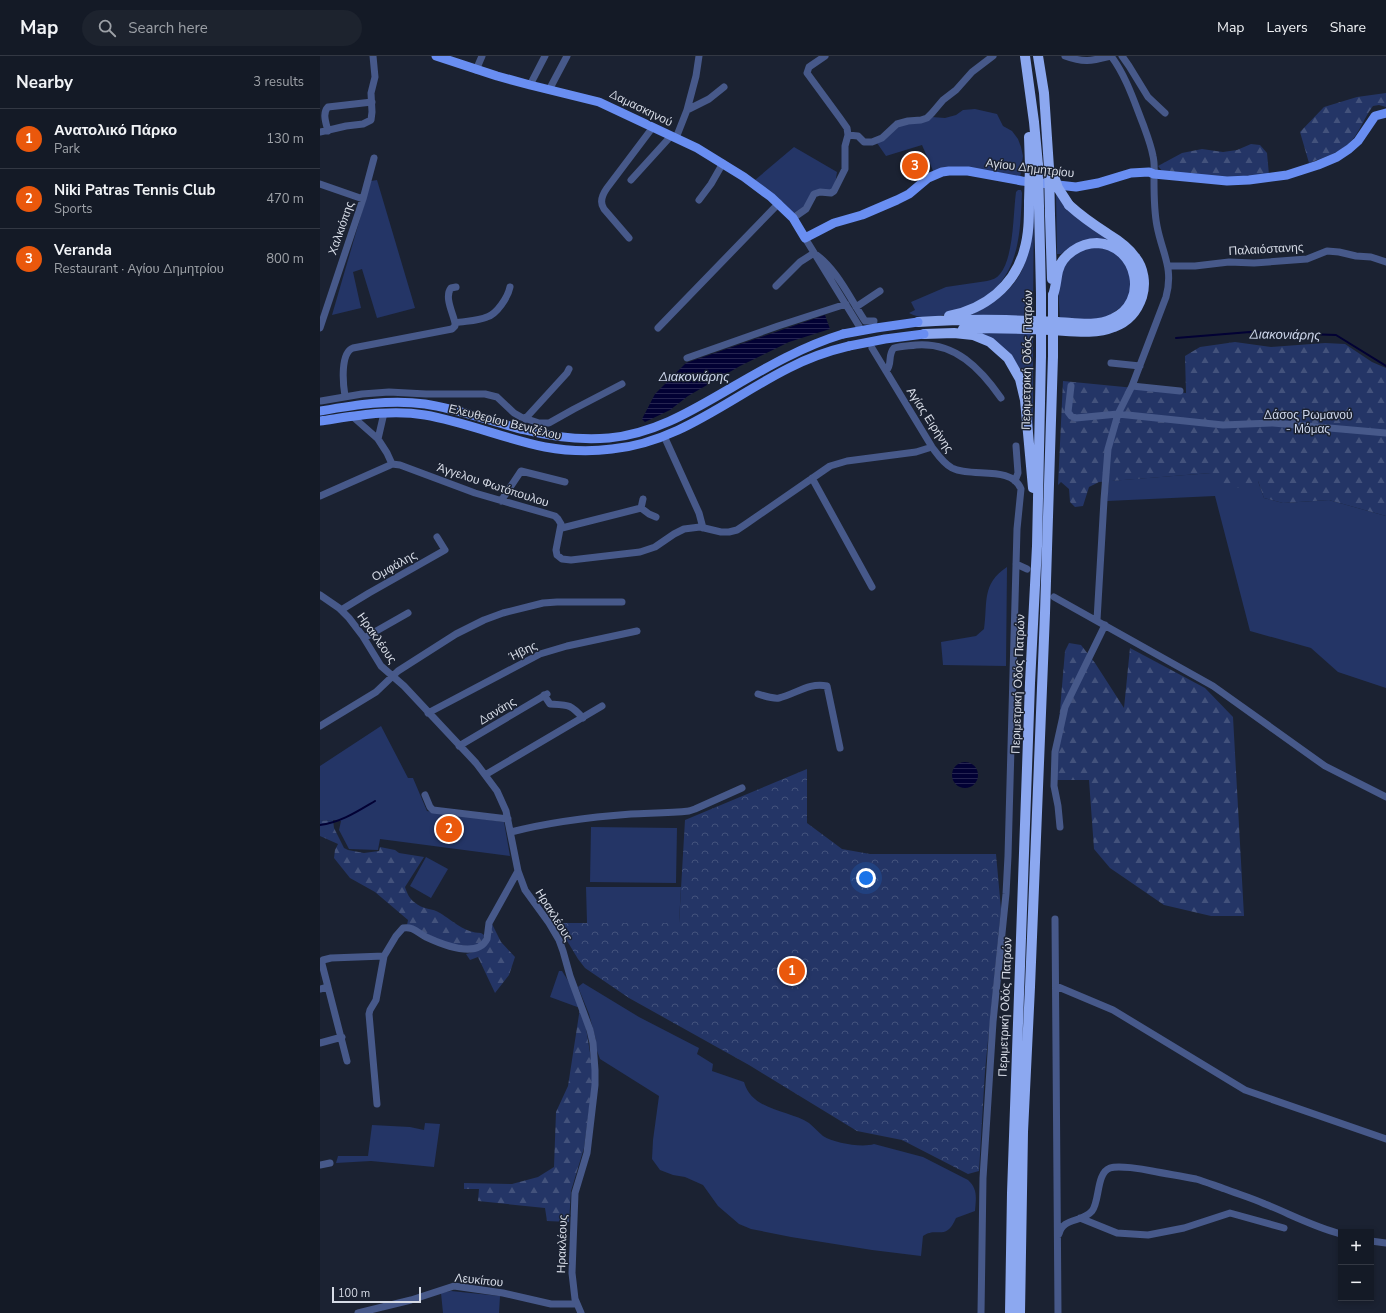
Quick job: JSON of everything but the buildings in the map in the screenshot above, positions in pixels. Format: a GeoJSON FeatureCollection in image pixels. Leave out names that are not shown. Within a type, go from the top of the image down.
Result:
{"type":"FeatureCollection","features":[{"type":"Feature","properties":{"kind":"highway","name":"Περιμετρική Οδός Πατρών"},"geometry":{"type":"LineString","coordinates":[[1010,1313],[1012,1185],[1030,683],[1037,540],[1041,294],[1039,207],[1034,165],[1034,122],[1025,56]]}},
{"type":"Feature","properties":{"kind":"highway"},"geometry":{"type":"LineString","coordinates":[[924,334],[974,328],[1098,332],[1114,328],[1129,319],[1139,305],[1144,288],[1143,278],[1135,256],[1124,244],[1081,216],[1069,204],[1058,188],[1051,169],[1044,93],[1038,56]]}},
{"type":"Feature","properties":{"kind":"highway"},"geometry":{"type":"LineString","coordinates":[[918,322],[956,315],[970,310],[986,302],[1003,288],[1014,273],[1024,250],[1028,228],[1029,202],[1034,165]]}},
{"type":"Feature","properties":{"kind":"highway","name":"Περιμετρική Οδός Πατρών"},"geometry":{"type":"LineString","coordinates":[[1020,1313],[1023,1132],[1045,605],[1053,356],[1053,295],[1050,215],[1051,169]]}},
{"type":"Feature","properties":{"kind":"highway"},"geometry":{"type":"LineString","coordinates":[[918,322],[975,319],[1082,324],[1105,322],[1120,316],[1129,306],[1134,292],[1134,273],[1129,262],[1118,251],[1105,244],[1088,244],[1076,249],[1063,260],[1058,270],[1056,288],[1053,295]]}},
{"type":"Feature","properties":{"kind":"highway"},"geometry":{"type":"LineString","coordinates":[[924,334],[958,333],[970,334],[982,338],[998,348],[1008,358],[1020,379],[1025,400],[1033,500],[1030,683]]}},
{"type":"Feature","properties":{"kind":"main road","name":"Δαμασκηνού"},"geometry":{"type":"LineString","coordinates":[[436,56],[460,60],[476,70],[599,102],[701,150],[744,177],[779,203],[793,218],[805,238]]}},
{"type":"Feature","properties":{"kind":"main road","name":"Αγίου Δημητρίου"},"geometry":{"type":"LineString","coordinates":[[805,238],[834,223],[871,211],[897,200],[909,194],[928,178],[942,172],[949,171],[968,171],[1022,181],[1076,187],[1098,183],[1131,173],[1149,172],[1154,174],[1227,181],[1287,175],[1318,166],[1337,157],[1358,141],[1375,116],[1386,113]]}},
{"type":"Feature","properties":{"kind":"main road","name":"Ελευθερίου Βενιζέλου"},"geometry":{"type":"LineString","coordinates":[[323,410],[378,403],[413,403],[441,407],[526,430],[556,436],[610,438],[657,427],[686,414],[784,358],[821,342],[843,334],[918,322]]}},
{"type":"Feature","properties":{"kind":"main road","name":"Ελευθερίου Βενιζέλου"},"geometry":{"type":"LineString","coordinates":[[320,421],[384,413],[415,414],[440,418],[521,441],[561,449],[592,451],[613,449],[640,444],[664,436],[698,420],[796,364],[820,355],[849,346],[885,339],[924,334]]}},
{"type":"Feature","properties":{"kind":"street"},"geometry":{"type":"LineString","coordinates":[[320,132],[367,123],[372,117],[371,94],[374,77],[373,56]]}},
{"type":"Feature","properties":{"kind":"street"},"geometry":{"type":"LineString","coordinates":[[476,70],[482,56]]}},
{"type":"Feature","properties":{"kind":"street"},"geometry":{"type":"LineString","coordinates":[[530,85],[545,56]]}},
{"type":"Feature","properties":{"kind":"street"},"geometry":{"type":"LineString","coordinates":[[549,90],[567,56]]}},
{"type":"Feature","properties":{"kind":"street"},"geometry":{"type":"LineString","coordinates":[[631,180],[673,137],[687,110],[697,73],[699,56]]}},
{"type":"Feature","properties":{"kind":"street"},"geometry":{"type":"LineString","coordinates":[[793,218],[806,209],[814,194],[820,192],[831,193],[834,191],[845,169],[845,146],[848,135],[844,124],[807,73],[809,67],[825,56]]}},
{"type":"Feature","properties":{"kind":"street"},"geometry":{"type":"LineString","coordinates":[[848,135],[858,136],[864,142],[872,142],[882,138],[898,124],[926,118],[943,100],[960,86],[972,72],[993,56]]}},
{"type":"Feature","properties":{"kind":"street"},"geometry":{"type":"LineString","coordinates":[[1065,56],[1079,61],[1095,60],[1111,56],[1117,63],[1123,75],[1153,156],[1154,198],[1157,227],[1168,266],[1169,282],[1166,297],[1140,366],[1118,414],[1108,449],[1097,620]]}},
{"type":"Feature","properties":{"kind":"street"},"geometry":{"type":"LineString","coordinates":[[1122,56],[1148,97],[1165,113]]}},
{"type":"Feature","properties":{"kind":"street"},"geometry":{"type":"LineString","coordinates":[[687,110],[709,99],[724,87]]}},
{"type":"Feature","properties":{"kind":"street"},"geometry":{"type":"LineString","coordinates":[[328,131],[325,110],[328,107],[372,102]]}},
{"type":"Feature","properties":{"kind":"street"},"geometry":{"type":"LineString","coordinates":[[629,238],[604,209],[601,204],[602,198],[607,188],[653,128]]}},
{"type":"Feature","properties":{"kind":"street","name":"Χαλκιόπης"},"geometry":{"type":"LineString","coordinates":[[320,328],[322,313],[363,199],[374,158]]}},
{"type":"Feature","properties":{"kind":"street"},"geometry":{"type":"LineString","coordinates":[[699,200],[711,184],[723,163]]}},
{"type":"Feature","properties":{"kind":"street"},"geometry":{"type":"LineString","coordinates":[[320,184],[363,199]]}},
{"type":"Feature","properties":{"kind":"street"},"geometry":{"type":"LineString","coordinates":[[658,328],[779,203]]}},
{"type":"Feature","properties":{"kind":"street"},"geometry":{"type":"LineString","coordinates":[[805,238],[859,326]]}},
{"type":"Feature","properties":{"kind":"street","name":"Παλαιόστανης"},"geometry":{"type":"LineString","coordinates":[[1168,266],[1196,266],[1229,262],[1254,263],[1307,259],[1327,251],[1356,256],[1371,256],[1386,262]]}},
{"type":"Feature","properties":{"kind":"street"},"geometry":{"type":"LineString","coordinates":[[776,286],[800,262],[814,253]]}},
{"type":"Feature","properties":{"kind":"street"},"geometry":{"type":"LineString","coordinates":[[814,253],[826,262],[864,320],[874,321]]}},
{"type":"Feature","properties":{"kind":"street"},"geometry":{"type":"LineString","coordinates":[[345,396],[343,379],[344,365],[346,356],[350,349],[447,330],[454,327],[455,323],[448,294],[450,289],[456,287]]}},
{"type":"Feature","properties":{"kind":"street"},"geometry":{"type":"LineString","coordinates":[[455,323],[489,317],[506,298],[510,287]]}},
{"type":"Feature","properties":{"kind":"street"},"geometry":{"type":"LineString","coordinates":[[856,306],[880,291]]}},
{"type":"Feature","properties":{"kind":"street"},"geometry":{"type":"LineString","coordinates":[[687,358],[846,304]]}},
{"type":"Feature","properties":{"kind":"street"},"geometry":{"type":"LineString","coordinates":[[886,371],[889,368],[891,353],[894,348],[935,345],[968,361],[989,381],[1001,398]]}},
{"type":"Feature","properties":{"kind":"street","name":"Αγίας Ειρήνης"},"geometry":{"type":"LineString","coordinates":[[872,348],[932,447],[941,459],[953,468],[969,472],[1001,474],[1015,481]]}},
{"type":"Feature","properties":{"kind":"street"},"geometry":{"type":"LineString","coordinates":[[1111,363],[1140,366]]}},
{"type":"Feature","properties":{"kind":"street"},"geometry":{"type":"LineString","coordinates":[[525,419],[569,369]]}},
{"type":"Feature","properties":{"kind":"street"},"geometry":{"type":"LineString","coordinates":[[323,410],[321,400],[345,396],[389,392],[485,394],[497,397],[514,413],[525,419],[551,423],[622,384]]}},
{"type":"Feature","properties":{"kind":"street"},"geometry":{"type":"LineString","coordinates":[[1071,386],[1068,412],[1071,416],[1076,418],[1118,414],[1223,425],[1273,423],[1386,433]]}},
{"type":"Feature","properties":{"kind":"street"},"geometry":{"type":"LineString","coordinates":[[1132,386],[1180,391]]}},
{"type":"Feature","properties":{"kind":"street"},"geometry":{"type":"LineString","coordinates":[[378,439],[384,413]]}},
{"type":"Feature","properties":{"kind":"street"},"geometry":{"type":"LineString","coordinates":[[320,496],[392,464],[378,439],[352,416]]}},
{"type":"Feature","properties":{"kind":"street"},"geometry":{"type":"LineString","coordinates":[[664,436],[699,513],[703,528]]}},
{"type":"Feature","properties":{"kind":"street"},"geometry":{"type":"LineString","coordinates":[[981,1313],[983,1178],[994,1014],[1005,907],[1008,856],[1017,524],[1022,489],[1015,481],[1018,473],[1016,446]]}},
{"type":"Feature","properties":{"kind":"street"},"geometry":{"type":"LineString","coordinates":[[641,508],[562,528],[556,553],[562,558],[568,560],[644,551],[680,531],[692,528],[703,528],[725,532],[737,530],[827,467],[838,463],[916,452],[932,447]]}},
{"type":"Feature","properties":{"kind":"street","name":"Άγγελου Φωτόπουλου"},"geometry":{"type":"LineString","coordinates":[[392,464],[400,465],[475,493],[555,516],[560,521],[562,528]]}},
{"type":"Feature","properties":{"kind":"street"},"geometry":{"type":"LineString","coordinates":[[501,501],[521,471],[565,482]]}},
{"type":"Feature","properties":{"kind":"street"},"geometry":{"type":"LineString","coordinates":[[812,478],[872,587]]}},
{"type":"Feature","properties":{"kind":"street"},"geometry":{"type":"LineString","coordinates":[[641,508],[643,499]]}},
{"type":"Feature","properties":{"kind":"street"},"geometry":{"type":"LineString","coordinates":[[641,508],[656,517]]}},
{"type":"Feature","properties":{"kind":"street","name":"Ομφάλης"},"geometry":{"type":"LineString","coordinates":[[341,610],[445,550],[438,537]]}},
{"type":"Feature","properties":{"kind":"street"},"geometry":{"type":"LineString","coordinates":[[1016,564],[1027,569]]}},
{"type":"Feature","properties":{"kind":"street","name":"Ηρακλέους"},"geometry":{"type":"LineString","coordinates":[[320,595],[341,610],[353,622],[364,638],[378,664],[404,686],[485,775],[500,796],[508,819],[518,871],[526,890],[559,940],[593,1043],[595,1085],[590,1135],[586,1159],[577,1184],[575,1198],[572,1273],[577,1304],[581,1313]]}},
{"type":"Feature","properties":{"kind":"street"},"geometry":{"type":"LineString","coordinates":[[1054,597],[1213,686],[1325,766],[1386,797]]}},
{"type":"Feature","properties":{"kind":"street"},"geometry":{"type":"LineString","coordinates":[[320,726],[376,692],[398,671],[469,627],[484,620],[503,613],[557,602],[622,602]]}},
{"type":"Feature","properties":{"kind":"street"},"geometry":{"type":"LineString","coordinates":[[364,638],[408,613]]}},
{"type":"Feature","properties":{"kind":"street"},"geometry":{"type":"LineString","coordinates":[[1060,827],[1054,786],[1055,752],[1064,708],[1105,625]]}},
{"type":"Feature","properties":{"kind":"street","name":"Ήβης"},"geometry":{"type":"LineString","coordinates":[[428,713],[540,654],[567,646],[637,631]]}},
{"type":"Feature","properties":{"kind":"street"},"geometry":{"type":"LineString","coordinates":[[758,694],[778,698],[820,684],[827,686],[840,748]]}},
{"type":"Feature","properties":{"kind":"street","name":"Δανάης"},"geometry":{"type":"LineString","coordinates":[[459,746],[546,695],[550,704],[568,705],[573,707],[583,718]]}},
{"type":"Feature","properties":{"kind":"street"},"geometry":{"type":"LineString","coordinates":[[485,775],[602,706]]}},
{"type":"Feature","properties":{"kind":"street"},"geometry":{"type":"LineString","coordinates":[[510,832],[578,819],[689,811],[742,788]]}},
{"type":"Feature","properties":{"kind":"street"},"geometry":{"type":"LineString","coordinates":[[425,795],[430,807],[433,810],[508,819]]}},
{"type":"Feature","properties":{"kind":"street"},"geometry":{"type":"LineString","coordinates":[[377,1104],[369,1014],[376,1000],[384,956],[399,932],[406,928],[412,928],[434,940],[459,948],[472,949],[481,945],[488,939],[488,923],[518,871]]}},
{"type":"Feature","properties":{"kind":"street"},"geometry":{"type":"LineString","coordinates":[[1056,919],[1058,1313]]}},
{"type":"Feature","properties":{"kind":"street"},"geometry":{"type":"LineString","coordinates":[[347,1061],[322,964],[323,960],[384,956]]}},
{"type":"Feature","properties":{"kind":"street"},"geometry":{"type":"LineString","coordinates":[[1056,986],[1113,1010],[1245,1090],[1386,1139]]}},
{"type":"Feature","properties":{"kind":"street"},"geometry":{"type":"LineString","coordinates":[[320,989],[328,987]]}},
{"type":"Feature","properties":{"kind":"street"},"geometry":{"type":"LineString","coordinates":[[320,1043],[342,1037]]}},
{"type":"Feature","properties":{"kind":"street"},"geometry":{"type":"LineString","coordinates":[[320,1164],[330,1163]]}},
{"type":"Feature","properties":{"kind":"street"},"geometry":{"type":"LineString","coordinates":[[1058,1239],[1059,1231],[1063,1226],[1071,1220],[1086,1216],[1094,1208],[1100,1179],[1110,1167],[1135,1168],[1197,1180],[1265,1204],[1326,1230],[1338,1233]]}},
{"type":"Feature","properties":{"kind":"street"},"geometry":{"type":"LineString","coordinates":[[1080,1218],[1117,1233],[1148,1235],[1184,1228],[1230,1213],[1284,1228]]}},
{"type":"Feature","properties":{"kind":"street"},"geometry":{"type":"LineString","coordinates":[[1374,1242],[1386,1244]]}},
{"type":"Feature","properties":{"kind":"street","name":"Λευκίπου"},"geometry":{"type":"LineString","coordinates":[[358,1313],[411,1300],[454,1286],[503,1293],[551,1304],[577,1304]]}},
{"type":"Feature","properties":{"kind":"green space"},"geometry":{"type":"Polygon","coordinates":[[[1386,93],[1386,107],[1379,105],[1373,106],[1357,133],[1348,144],[1336,152],[1309,163],[1300,132],[1324,107],[1357,97],[1386,93]]]}},
{"type":"Feature","properties":{"kind":"green space"},"geometry":{"type":"Polygon","coordinates":[[[975,109],[997,114],[1003,126],[1012,131],[1018,139],[1023,156],[1020,179],[934,173],[922,145],[886,156],[877,143],[896,126],[932,117],[945,118],[956,115],[963,110],[975,109]]]}},
{"type":"Feature","properties":{"kind":"green space"},"geometry":{"type":"Polygon","coordinates":[[[1251,144],[1260,145],[1267,153],[1269,175],[1235,179],[1163,172],[1158,166],[1182,153],[1202,149],[1223,152],[1237,150],[1251,144]]]}},
{"type":"Feature","properties":{"kind":"green space"},"geometry":{"type":"Polygon","coordinates":[[[794,147],[837,172],[835,185],[832,190],[821,190],[803,207],[792,214],[755,180],[794,147]]]}},
{"type":"Feature","properties":{"kind":"green space"},"geometry":{"type":"Polygon","coordinates":[[[377,180],[415,308],[377,318],[362,269],[353,272],[361,308],[332,315],[371,181],[377,180]]]}},
{"type":"Feature","properties":{"kind":"green space"},"geometry":{"type":"Polygon","coordinates":[[[1021,190],[1022,193],[1018,242],[1008,271],[1000,283],[988,295],[973,305],[963,309],[931,317],[909,313],[915,310],[911,302],[946,287],[987,281],[994,279],[999,275],[1005,266],[1008,257],[1012,235],[1016,192],[1021,190]]]}},
{"type":"Feature","properties":{"kind":"green space"},"geometry":{"type":"Polygon","coordinates":[[[1056,192],[1114,243],[1067,249],[1061,254],[1057,254],[1056,192]]]}},
{"type":"Feature","properties":{"kind":"green space"},"geometry":{"type":"Polygon","coordinates":[[[1034,197],[1033,318],[965,317],[994,302],[1003,295],[1017,279],[1027,254],[1034,197]]]}},
{"type":"Feature","properties":{"kind":"green space"},"geometry":{"type":"Polygon","coordinates":[[[1094,247],[1113,251],[1121,258],[1130,274],[1130,294],[1124,305],[1104,319],[1060,320],[1058,286],[1062,267],[1079,251],[1094,247]]]}},
{"type":"Feature","properties":{"kind":"green space"},"geometry":{"type":"Polygon","coordinates":[[[973,331],[1033,332],[1033,440],[1022,372],[1012,357],[973,331]]]}},
{"type":"Feature","properties":{"kind":"green space","name":"Δάσος Ρωμανού - Μόμας"},"geometry":{"type":"Polygon","coordinates":[[[1235,342],[1271,347],[1325,343],[1345,344],[1372,362],[1386,368],[1386,516],[1329,500],[1283,503],[1264,498],[1258,481],[1245,488],[1219,488],[1211,473],[1099,482],[1089,487],[1083,506],[1075,507],[1070,502],[1069,489],[1061,482],[1058,485],[1063,381],[1186,393],[1185,356],[1200,347],[1235,342]]]}},
{"type":"Feature","properties":{"kind":"green space"},"geometry":{"type":"Polygon","coordinates":[[[1211,473],[1258,481],[1264,498],[1283,503],[1329,500],[1386,516],[1386,688],[1338,672],[1311,648],[1250,631],[1215,496],[1107,501],[1109,481],[1211,473]]]}},
{"type":"Feature","properties":{"kind":"green space"},"geometry":{"type":"Polygon","coordinates":[[[1007,567],[1006,666],[943,665],[941,642],[976,636],[984,629],[986,602],[989,587],[999,573],[1007,567]]]}},
{"type":"Feature","properties":{"kind":"green space"},"geometry":{"type":"Polygon","coordinates":[[[1069,643],[1081,645],[1095,663],[1124,708],[1130,648],[1205,688],[1233,717],[1244,916],[1211,916],[1164,905],[1110,868],[1094,849],[1089,780],[1054,780],[1065,651],[1069,643]]]}},
{"type":"Feature","properties":{"kind":"green space"},"geometry":{"type":"Polygon","coordinates":[[[381,726],[408,778],[413,778],[427,811],[504,822],[510,856],[380,839],[378,850],[349,849],[339,830],[341,821],[320,821],[320,766],[381,726]]]}},
{"type":"Feature","properties":{"kind":"green space"},"geometry":{"type":"Polygon","coordinates":[[[807,769],[807,823],[842,849],[870,854],[996,854],[1001,909],[985,1071],[979,1171],[968,1174],[902,1140],[857,1131],[749,1065],[629,998],[585,968],[555,923],[679,923],[685,820],[807,769]]]}},
{"type":"Feature","properties":{"kind":"green space"},"geometry":{"type":"Polygon","coordinates":[[[333,820],[334,828],[344,848],[348,850],[364,853],[379,851],[380,847],[395,850],[399,853],[424,857],[405,887],[409,897],[417,905],[437,911],[464,929],[481,933],[484,935],[483,941],[475,947],[449,944],[407,925],[408,920],[375,892],[350,878],[334,858],[335,850],[338,844],[320,836],[320,821],[333,820]]]}},
{"type":"Feature","properties":{"kind":"green space"},"geometry":{"type":"Polygon","coordinates":[[[591,827],[677,828],[676,883],[590,882],[591,827]]]}},
{"type":"Feature","properties":{"kind":"green space"},"geometry":{"type":"Polygon","coordinates":[[[426,857],[448,869],[431,898],[410,886],[426,857]]]}},
{"type":"Feature","properties":{"kind":"green space"},"geometry":{"type":"Polygon","coordinates":[[[586,887],[681,887],[679,923],[587,923],[586,887]]]}},
{"type":"Feature","properties":{"kind":"green space"},"geometry":{"type":"Polygon","coordinates":[[[492,924],[501,942],[515,957],[509,975],[495,993],[478,957],[470,960],[466,954],[480,950],[492,924]]]}},
{"type":"Feature","properties":{"kind":"green space"},"geometry":{"type":"Polygon","coordinates":[[[559,971],[562,971],[572,987],[580,1008],[550,997],[559,971]]]}},
{"type":"Feature","properties":{"kind":"green space"},"geometry":{"type":"Polygon","coordinates":[[[583,983],[639,1017],[699,1048],[697,1054],[713,1064],[712,1071],[744,1082],[748,1092],[755,1099],[772,1108],[809,1123],[828,1139],[855,1145],[874,1144],[923,1157],[968,1180],[975,1190],[975,1211],[956,1218],[949,1230],[945,1232],[933,1232],[923,1236],[921,1256],[791,1237],[751,1229],[739,1224],[718,1206],[703,1185],[685,1177],[673,1175],[660,1170],[652,1159],[659,1096],[600,1059],[596,1048],[596,1040],[589,1014],[578,987],[583,983]]]}},
{"type":"Feature","properties":{"kind":"green space"},"geometry":{"type":"Polygon","coordinates":[[[580,1008],[586,1028],[593,1078],[584,1148],[571,1191],[569,1222],[547,1221],[545,1208],[478,1201],[479,1189],[464,1189],[464,1183],[512,1184],[538,1177],[554,1167],[556,1112],[568,1086],[580,1008]]]}},
{"type":"Feature","properties":{"kind":"green space"},"geometry":{"type":"Polygon","coordinates":[[[425,1123],[440,1124],[434,1167],[371,1161],[336,1163],[338,1156],[368,1156],[372,1125],[410,1127],[424,1130],[425,1123]]]}},
{"type":"Feature","properties":{"kind":"green space"},"geometry":{"type":"Polygon","coordinates":[[[451,1291],[500,1296],[499,1313],[443,1313],[441,1293],[451,1291]]]}},
{"type":"Feature","properties":{"kind":"water","name":"Διακονιάρης"},"geometry":{"type":"Polygon","coordinates":[[[825,315],[830,329],[789,342],[740,366],[688,396],[670,410],[645,422],[642,419],[655,394],[686,363],[825,315]]]}},
{"type":"Feature","properties":{"kind":"water"},"geometry":{"type":"Polygon","coordinates":[[[965,762],[974,766],[978,775],[974,784],[965,788],[956,784],[952,775],[956,766],[965,762]]]}},
{"type":"Feature","properties":{"kind":"waterway","name":"Διακονιάρης"},"geometry":{"type":"LineString","coordinates":[[1176,338],[1250,332],[1336,335],[1386,366]]}},
{"type":"Feature","properties":{"kind":"waterway"},"geometry":{"type":"LineString","coordinates":[[320,825],[342,819],[375,801]]}},
{"type":"Feature","properties":{"kind":"place","name":"Veranda"},"geometry":{"type":"Point","coordinates":[915,166]}},
{"type":"Feature","properties":{"kind":"place","name":"Niki Patras Tennis Club"},"geometry":{"type":"Point","coordinates":[449,829]}},
{"type":"Feature","properties":{"kind":"place","name":"Ανατολικό Πάρκο"},"geometry":{"type":"Point","coordinates":[792,971]}}]}
